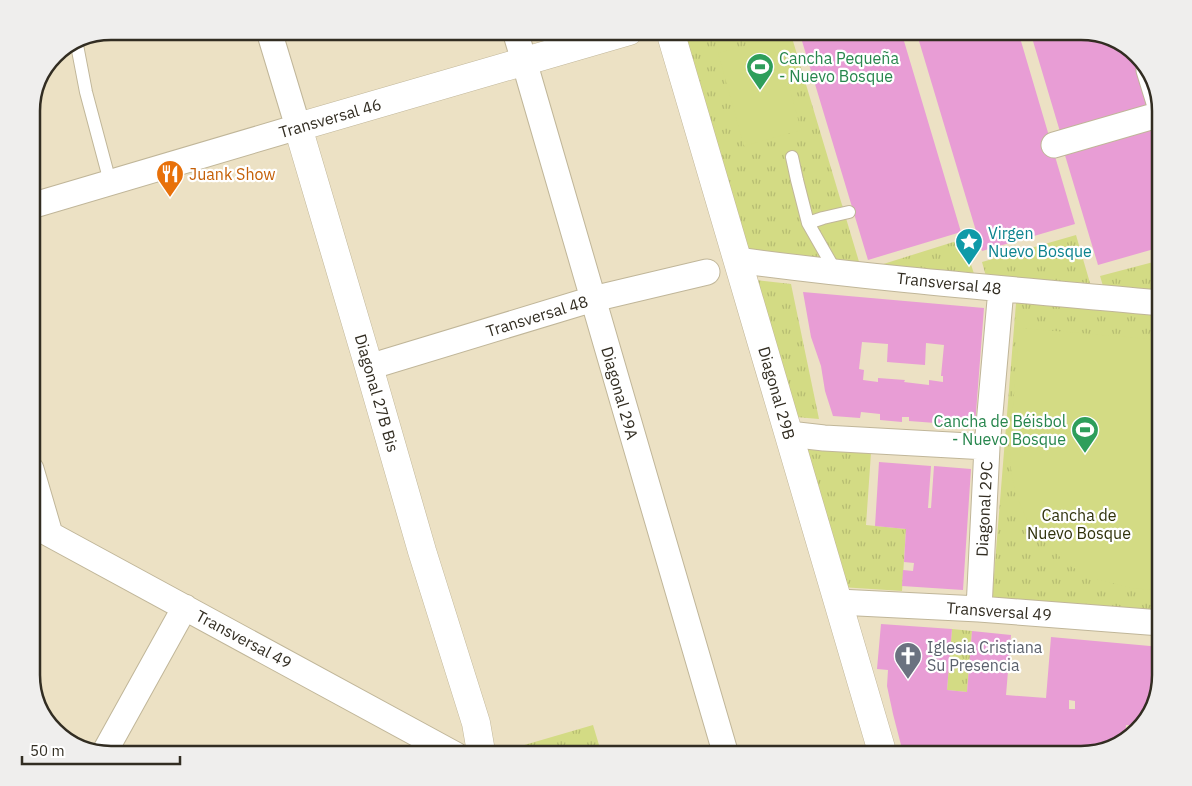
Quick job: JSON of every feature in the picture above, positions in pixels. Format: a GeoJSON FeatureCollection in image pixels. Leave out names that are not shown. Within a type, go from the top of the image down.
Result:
{"type":"FeatureCollection","features":[{"type":"Feature","properties":{"kind":"street","name":"Diagonal 27B Bis"},"geometry":{"type":"LineString","coordinates":[[271,40],[370,367],[422,551],[476,723],[480,746]]}},
{"type":"Feature","properties":{"kind":"street","name":"Diagonal 29A"},"geometry":{"type":"LineString","coordinates":[[518,40],[723,746]]}},
{"type":"Feature","properties":{"kind":"street","name":"Transversal 46"},"geometry":{"type":"LineString","coordinates":[[40,203],[598,40]]}},
{"type":"Feature","properties":{"kind":"street","name":"Diagonal 29B"},"geometry":{"type":"LineString","coordinates":[[673,40],[880,746]]}},
{"type":"Feature","properties":{"kind":"street"},"geometry":{"type":"LineString","coordinates":[[1054,145],[1152,117]]}},
{"type":"Feature","properties":{"kind":"street","name":"Transversal 48"},"geometry":{"type":"LineString","coordinates":[[737,260],[1001,289],[1152,302]]}},
{"type":"Feature","properties":{"kind":"street","name":"Transversal 48"},"geometry":{"type":"LineString","coordinates":[[370,367],[593,299],[707,272]]}},
{"type":"Feature","properties":{"kind":"street","name":"Diagonal 29C"},"geometry":{"type":"LineString","coordinates":[[979,609],[987,447],[1001,289]]}},
{"type":"Feature","properties":{"kind":"street"},"geometry":{"type":"LineString","coordinates":[[789,434],[824,438],[987,447]]}},
{"type":"Feature","properties":{"kind":"street","name":"Transversal 49"},"geometry":{"type":"LineString","coordinates":[[41,529],[440,746]]}},
{"type":"Feature","properties":{"kind":"street","name":"Transversal 49"},"geometry":{"type":"LineString","coordinates":[[838,602],[979,609],[1152,622]]}},
{"type":"Feature","properties":{"kind":"street"},"geometry":{"type":"LineString","coordinates":[[108,746],[185,607]]}},
{"type":"Feature","properties":{"kind":"lane"},"geometry":{"type":"LineString","coordinates":[[78,48],[86,92],[110,182]]}},
{"type":"Feature","properties":{"kind":"lane"},"geometry":{"type":"LineString","coordinates":[[792,157],[808,223],[836,272]]}},
{"type":"Feature","properties":{"kind":"lane"},"geometry":{"type":"LineString","coordinates":[[808,223],[849,212]]}},
{"type":"Feature","properties":{"kind":"green space"},"geometry":{"type":"Polygon","coordinates":[[[686,40],[793,40],[860,265],[746,254],[686,40]]]}},
{"type":"Feature","properties":{"kind":"green space","name":"Cancha Pequeña - Nuevo Bosque"},"geometry":{"type":"Polygon","coordinates":[[[768,40],[777,40],[801,130],[744,146],[718,53],[768,40]]]}},
{"type":"Feature","properties":{"kind":"green space"},"geometry":{"type":"Polygon","coordinates":[[[1076,235],[1090,283],[987,280],[982,262],[1076,235]]]}},
{"type":"Feature","properties":{"kind":"green space"},"geometry":{"type":"Polygon","coordinates":[[[963,239],[975,277],[877,266],[963,239]]]}},
{"type":"Feature","properties":{"kind":"green space"},"geometry":{"type":"Polygon","coordinates":[[[1152,262],[1152,290],[1103,286],[1100,276],[1152,262]]]}},
{"type":"Feature","properties":{"kind":"green space"},"geometry":{"type":"Polygon","coordinates":[[[756,280],[791,284],[819,419],[796,417],[756,280]]]}},
{"type":"Feature","properties":{"kind":"green space","name":"Cancha de Béisbol - Nuevo Bosque"},"geometry":{"type":"Polygon","coordinates":[[[1016,303],[1152,314],[1152,612],[992,600],[1016,303]]]}},
{"type":"Feature","properties":{"kind":"green space","name":"Cancha de Béisbol - Nuevo Bosque"},"geometry":{"type":"Polygon","coordinates":[[[1020,328],[1152,339],[1152,590],[1132,588],[1096,579],[1070,566],[1048,546],[1027,520],[1015,492],[1011,469],[1010,439],[1020,328]]]}},
{"type":"Feature","properties":{"kind":"green space"},"geometry":{"type":"Polygon","coordinates":[[[801,447],[871,453],[866,525],[906,529],[902,591],[841,587],[801,447]]]}},
{"type":"Feature","properties":{"kind":"green space"},"geometry":{"type":"Polygon","coordinates":[[[952,629],[972,631],[967,692],[947,690],[952,629]]]}},
{"type":"Feature","properties":{"kind":"green space"},"geometry":{"type":"Polygon","coordinates":[[[593,725],[599,746],[521,746],[593,725]]]}},
{"type":"Feature","properties":{"kind":"building"},"geometry":{"type":"Polygon","coordinates":[[[802,40],[904,40],[961,232],[868,260],[802,40]]]}},
{"type":"Feature","properties":{"kind":"building"},"geometry":{"type":"Polygon","coordinates":[[[919,40],[1021,40],[1075,224],[982,251],[919,40]]]}},
{"type":"Feature","properties":{"kind":"building"},"geometry":{"type":"Polygon","coordinates":[[[1033,40],[1100,42],[1121,52],[1143,75],[1150,92],[1152,108],[1061,135],[1033,40]]]}},
{"type":"Feature","properties":{"kind":"building"},"geometry":{"type":"Polygon","coordinates":[[[1152,126],[1152,250],[1098,265],[1064,152],[1152,126]]]}},
{"type":"Feature","properties":{"kind":"building"},"geometry":{"type":"Polygon","coordinates":[[[803,292],[984,308],[975,426],[909,421],[909,417],[902,417],[902,422],[880,420],[880,414],[861,412],[860,418],[833,416],[825,391],[821,366],[811,337],[803,292]],[[862,342],[859,369],[864,370],[863,380],[878,382],[878,378],[905,380],[904,382],[929,385],[929,380],[943,382],[943,376],[941,376],[944,345],[926,343],[925,365],[887,362],[888,344],[862,342]]]}},
{"type":"Feature","properties":{"kind":"building"},"geometry":{"type":"Polygon","coordinates":[[[879,462],[931,466],[928,508],[931,508],[934,466],[971,469],[963,590],[902,586],[903,570],[913,571],[914,563],[904,562],[906,529],[875,526],[879,462]]]}},
{"type":"Feature","properties":{"kind":"building"},"geometry":{"type":"Polygon","coordinates":[[[881,624],[952,629],[947,690],[967,692],[972,631],[1011,635],[1006,695],[1046,698],[1051,637],[1152,646],[1150,694],[1140,715],[1131,725],[1126,725],[1126,730],[1113,739],[1100,744],[1081,746],[901,745],[887,686],[888,670],[877,669],[881,624]],[[1069,700],[1069,709],[1075,709],[1075,701],[1069,700]]]}},
{"type":"Feature","properties":{"kind":"place","name":"Cancha Pequeña - Nuevo Bosque"},"geometry":{"type":"Point","coordinates":[760,91]}},
{"type":"Feature","properties":{"kind":"place","name":"Juank Show"},"geometry":{"type":"Point","coordinates":[170,198]}},
{"type":"Feature","properties":{"kind":"place","name":"Virgen Nuevo Bosque"},"geometry":{"type":"Point","coordinates":[969,266]}},
{"type":"Feature","properties":{"kind":"place","name":"Cancha de Béisbol - Nuevo Bosque"},"geometry":{"type":"Point","coordinates":[1085,454]}},
{"type":"Feature","properties":{"kind":"place","name":"Iglesia Cristiana Su Presencia"},"geometry":{"type":"Point","coordinates":[908,680]}},
{"type":"Feature","properties":{"kind":"park label","name":"Cancha de Nuevo Bosque"},"geometry":{"type":"Point","coordinates":[1079,524]}}]}
